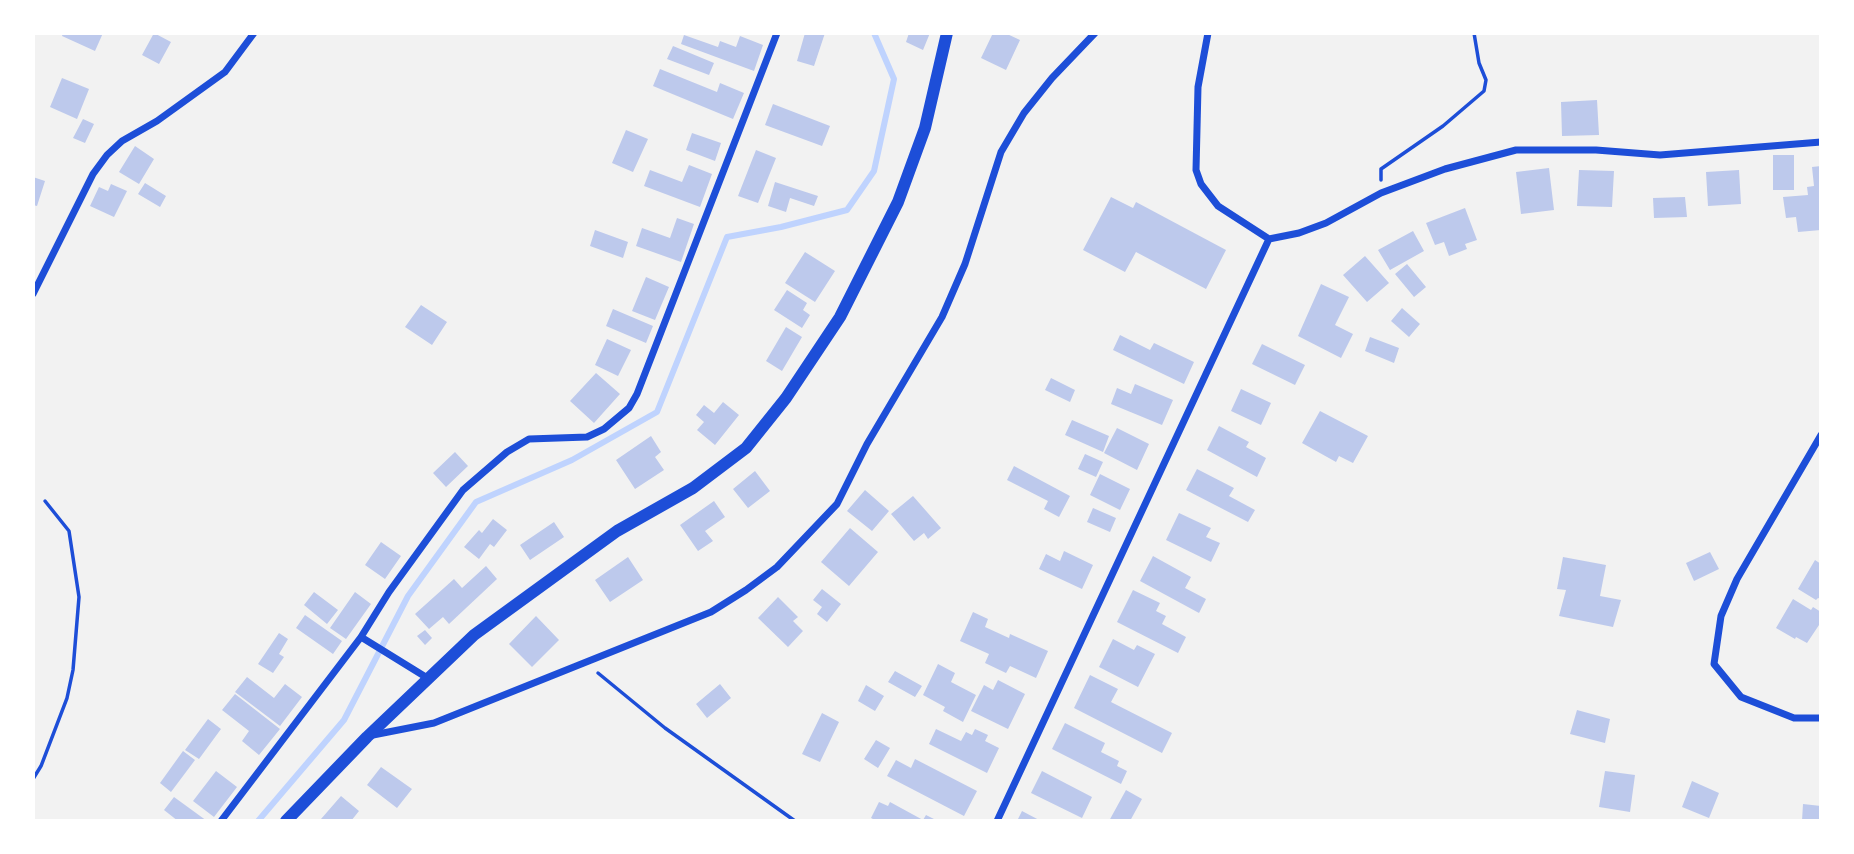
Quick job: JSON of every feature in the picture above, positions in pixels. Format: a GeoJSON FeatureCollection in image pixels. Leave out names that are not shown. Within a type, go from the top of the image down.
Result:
{"type":"FeatureCollection","features":[{"type":"Feature","properties":{"kind":"street"},"geometry":{"type":"LineString","coordinates":[[33,294],[93,174],[107,155],[122,141],[157,121],[225,72],[254,33]]}},
{"type":"Feature","properties":{"kind":"street"},"geometry":{"type":"LineString","coordinates":[[221,821],[361,637],[389,592],[463,490],[498,459],[529,439],[587,437],[604,429],[629,408],[637,394],[777,33]]}},
{"type":"Feature","properties":{"kind":"street"},"geometry":{"type":"LineString","coordinates":[[286,821],[367,737],[474,635],[617,531],[693,488],[746,448],[786,398],[840,317],[898,202],[925,128],[947,33]]}},
{"type":"Feature","properties":{"kind":"street"},"geometry":{"type":"LineString","coordinates":[[367,737],[434,723],[711,612],[777,567],[837,504],[867,444],[942,317],[964,264],[1001,152],[1024,113],[1095,33]]}},
{"type":"Feature","properties":{"kind":"street"},"geometry":{"type":"LineString","coordinates":[[1208,33],[1198,87],[1196,170],[1201,184],[1218,206],[1269,239],[1299,233],[1326,223],[1381,193],[1445,169],[1516,150],[1596,150],[1660,155],[1821,142]]}},
{"type":"Feature","properties":{"kind":"street"},"geometry":{"type":"LineString","coordinates":[[997,821],[1269,239]]}},
{"type":"Feature","properties":{"kind":"street"},"geometry":{"type":"LineString","coordinates":[[1821,435],[1737,579],[1721,616],[1713,664],[1741,697],[1794,718],[1821,718]]}},
{"type":"Feature","properties":{"kind":"street"},"geometry":{"type":"LineString","coordinates":[[361,637],[429,679]]}},
{"type":"Feature","properties":{"kind":"path"},"geometry":{"type":"LineString","coordinates":[[1381,193],[1381,169],[1443,126],[1483,91],[1486,79],[1479,63],[1474,33]]}},
{"type":"Feature","properties":{"kind":"path"},"geometry":{"type":"LineString","coordinates":[[33,779],[41,766],[67,698],[73,670],[79,597],[69,531],[45,501]]}},
{"type":"Feature","properties":{"kind":"path"},"geometry":{"type":"LineString","coordinates":[[585,662],[665,728],[795,821]]}},
{"type":"Feature","properties":{"kind":"building"},"geometry":{"type":"Polygon","coordinates":[[[63,33],[103,33],[95,51],[62,36],[63,33]]]}},
{"type":"Feature","properties":{"kind":"building"},"geometry":{"type":"Polygon","coordinates":[[[154,33],[171,42],[159,64],[142,55],[154,33]]]}},
{"type":"Feature","properties":{"kind":"building"},"geometry":{"type":"Polygon","coordinates":[[[805,33],[825,33],[814,66],[797,61],[805,33]]]}},
{"type":"Feature","properties":{"kind":"building"},"geometry":{"type":"Polygon","coordinates":[[[909,33],[930,33],[923,50],[906,42],[909,33]]]}},
{"type":"Feature","properties":{"kind":"building"},"geometry":{"type":"Polygon","coordinates":[[[993,33],[1005,33],[1020,40],[1006,70],[981,58],[993,33]]]}},
{"type":"Feature","properties":{"kind":"building"},"geometry":{"type":"Polygon","coordinates":[[[684,35],[718,47],[720,41],[736,47],[740,36],[763,45],[754,71],[681,44],[684,35]]]}},
{"type":"Feature","properties":{"kind":"building"},"geometry":{"type":"Polygon","coordinates":[[[673,46],[714,63],[709,75],[667,59],[673,46]]]}},
{"type":"Feature","properties":{"kind":"building"},"geometry":{"type":"Polygon","coordinates":[[[660,69],[717,92],[720,83],[744,93],[733,119],[653,86],[660,69]]]}},
{"type":"Feature","properties":{"kind":"building"},"geometry":{"type":"Polygon","coordinates":[[[62,78],[89,89],[77,119],[50,107],[62,78]]]}},
{"type":"Feature","properties":{"kind":"building"},"geometry":{"type":"Polygon","coordinates":[[[1597,100],[1599,135],[1562,136],[1561,102],[1597,100]]]}},
{"type":"Feature","properties":{"kind":"building"},"geometry":{"type":"Polygon","coordinates":[[[773,104],[830,126],[822,146],[765,125],[773,104]]]}},
{"type":"Feature","properties":{"kind":"building"},"geometry":{"type":"Polygon","coordinates":[[[83,119],[94,124],[85,143],[73,138],[83,119]]]}},
{"type":"Feature","properties":{"kind":"building"},"geometry":{"type":"Polygon","coordinates":[[[626,130],[648,139],[633,172],[612,163],[626,130]]]}},
{"type":"Feature","properties":{"kind":"building"},"geometry":{"type":"Polygon","coordinates":[[[692,133],[721,143],[715,161],[686,150],[692,133]]]}},
{"type":"Feature","properties":{"kind":"building"},"geometry":{"type":"Polygon","coordinates":[[[135,146],[154,159],[139,184],[119,172],[135,146]]]}},
{"type":"Feature","properties":{"kind":"building"},"geometry":{"type":"Polygon","coordinates":[[[756,150],[776,158],[758,203],[738,196],[756,150]]]}},
{"type":"Feature","properties":{"kind":"building"},"geometry":{"type":"Polygon","coordinates":[[[1773,155],[1794,155],[1794,190],[1773,190],[1773,155]]]}},
{"type":"Feature","properties":{"kind":"building"},"geometry":{"type":"Polygon","coordinates":[[[689,165],[712,174],[700,207],[644,186],[650,170],[682,182],[689,165]]]}},
{"type":"Feature","properties":{"kind":"building"},"geometry":{"type":"Polygon","coordinates":[[[1821,166],[1821,230],[1798,232],[1796,217],[1786,218],[1783,197],[1808,195],[1807,187],[1814,186],[1812,167],[1821,166]]]}},
{"type":"Feature","properties":{"kind":"building"},"geometry":{"type":"Polygon","coordinates":[[[1549,168],[1554,210],[1521,214],[1516,172],[1549,168]]]}},
{"type":"Feature","properties":{"kind":"building"},"geometry":{"type":"Polygon","coordinates":[[[1579,170],[1614,171],[1612,207],[1577,206],[1579,170]]]}},
{"type":"Feature","properties":{"kind":"building"},"geometry":{"type":"Polygon","coordinates":[[[1739,170],[1741,204],[1708,206],[1706,172],[1739,170]]]}},
{"type":"Feature","properties":{"kind":"building"},"geometry":{"type":"Polygon","coordinates":[[[33,177],[45,181],[37,206],[33,205],[33,177]]]}},
{"type":"Feature","properties":{"kind":"building"},"geometry":{"type":"Polygon","coordinates":[[[775,182],[818,196],[814,206],[790,198],[786,212],[768,206],[775,182]]]}},
{"type":"Feature","properties":{"kind":"building"},"geometry":{"type":"Polygon","coordinates":[[[145,183],[166,196],[160,207],[138,194],[145,183]]]}},
{"type":"Feature","properties":{"kind":"building"},"geometry":{"type":"Polygon","coordinates":[[[111,184],[127,191],[114,217],[90,206],[99,187],[108,191],[111,184]]]}},
{"type":"Feature","properties":{"kind":"building"},"geometry":{"type":"Polygon","coordinates":[[[1111,197],[1133,208],[1136,202],[1226,250],[1206,289],[1136,252],[1125,272],[1083,250],[1111,197]]]}},
{"type":"Feature","properties":{"kind":"building"},"geometry":{"type":"Polygon","coordinates":[[[1685,197],[1687,217],[1654,218],[1653,198],[1685,197]]]}},
{"type":"Feature","properties":{"kind":"building"},"geometry":{"type":"Polygon","coordinates":[[[1465,208],[1477,240],[1465,244],[1467,249],[1449,256],[1444,242],[1435,245],[1426,223],[1465,208]]]}},
{"type":"Feature","properties":{"kind":"building"},"geometry":{"type":"Polygon","coordinates":[[[677,218],[694,224],[681,262],[636,246],[642,228],[670,238],[677,218]]]}},
{"type":"Feature","properties":{"kind":"building"},"geometry":{"type":"Polygon","coordinates":[[[595,230],[628,242],[623,258],[590,246],[595,230]]]}},
{"type":"Feature","properties":{"kind":"building"},"geometry":{"type":"Polygon","coordinates":[[[1413,231],[1424,251],[1390,270],[1378,250],[1413,231]]]}},
{"type":"Feature","properties":{"kind":"building"},"geometry":{"type":"Polygon","coordinates":[[[805,252],[835,271],[815,302],[785,283],[805,252]]]}},
{"type":"Feature","properties":{"kind":"building"},"geometry":{"type":"Polygon","coordinates":[[[1365,256],[1389,283],[1367,302],[1343,275],[1365,256]]]}},
{"type":"Feature","properties":{"kind":"building"},"geometry":{"type":"Polygon","coordinates":[[[1407,264],[1426,287],[1414,297],[1395,274],[1407,264]]]}},
{"type":"Feature","properties":{"kind":"building"},"geometry":{"type":"Polygon","coordinates":[[[646,277],[669,287],[655,320],[632,311],[646,277]]]}},
{"type":"Feature","properties":{"kind":"building"},"geometry":{"type":"Polygon","coordinates":[[[1321,284],[1349,297],[1335,325],[1353,334],[1341,358],[1298,336],[1321,284]]]}},
{"type":"Feature","properties":{"kind":"building"},"geometry":{"type":"Polygon","coordinates":[[[787,290],[807,303],[803,310],[810,315],[802,328],[774,310],[787,290]]]}},
{"type":"Feature","properties":{"kind":"building"},"geometry":{"type":"Polygon","coordinates":[[[421,305],[447,322],[432,345],[405,327],[421,305]]]}},
{"type":"Feature","properties":{"kind":"building"},"geometry":{"type":"Polygon","coordinates":[[[1402,308],[1420,324],[1409,337],[1391,321],[1402,308]]]}},
{"type":"Feature","properties":{"kind":"building"},"geometry":{"type":"Polygon","coordinates":[[[613,309],[653,326],[646,343],[606,326],[613,309]]]}},
{"type":"Feature","properties":{"kind":"building"},"geometry":{"type":"Polygon","coordinates":[[[786,327],[802,337],[782,371],[766,361],[786,327]]]}},
{"type":"Feature","properties":{"kind":"building"},"geometry":{"type":"Polygon","coordinates":[[[1120,335],[1150,350],[1154,343],[1194,362],[1184,384],[1113,350],[1120,335]]]}},
{"type":"Feature","properties":{"kind":"building"},"geometry":{"type":"Polygon","coordinates":[[[1370,337],[1399,348],[1394,363],[1365,351],[1370,337]]]}},
{"type":"Feature","properties":{"kind":"building"},"geometry":{"type":"Polygon","coordinates":[[[607,339],[631,350],[618,376],[595,365],[607,339]]]}},
{"type":"Feature","properties":{"kind":"building"},"geometry":{"type":"Polygon","coordinates":[[[1262,344],[1305,365],[1295,385],[1252,364],[1262,344]]]}},
{"type":"Feature","properties":{"kind":"building"},"geometry":{"type":"Polygon","coordinates":[[[596,373],[620,394],[594,423],[570,401],[596,373]]]}},
{"type":"Feature","properties":{"kind":"building"},"geometry":{"type":"Polygon","coordinates":[[[1051,378],[1075,390],[1070,402],[1045,390],[1051,378]]]}},
{"type":"Feature","properties":{"kind":"building"},"geometry":{"type":"Polygon","coordinates":[[[1135,384],[1173,400],[1162,425],[1111,404],[1117,388],[1131,394],[1135,384]]]}},
{"type":"Feature","properties":{"kind":"building"},"geometry":{"type":"Polygon","coordinates":[[[1241,389],[1271,403],[1261,425],[1231,411],[1241,389]]]}},
{"type":"Feature","properties":{"kind":"building"},"geometry":{"type":"Polygon","coordinates":[[[723,402],[739,415],[715,445],[697,430],[704,422],[696,415],[704,405],[714,413],[723,402]]]}},
{"type":"Feature","properties":{"kind":"building"},"geometry":{"type":"Polygon","coordinates":[[[1320,411],[1368,436],[1353,463],[1339,456],[1336,462],[1302,443],[1320,411]]]}},
{"type":"Feature","properties":{"kind":"building"},"geometry":{"type":"Polygon","coordinates":[[[1072,420],[1109,436],[1103,452],[1065,435],[1072,420]]]}},
{"type":"Feature","properties":{"kind":"building"},"geometry":{"type":"Polygon","coordinates":[[[1219,426],[1249,442],[1246,447],[1266,458],[1257,477],[1207,450],[1219,426]]]}},
{"type":"Feature","properties":{"kind":"building"},"geometry":{"type":"Polygon","coordinates":[[[1117,428],[1149,444],[1137,470],[1104,453],[1117,428]]]}},
{"type":"Feature","properties":{"kind":"building"},"geometry":{"type":"Polygon","coordinates":[[[651,436],[661,452],[655,457],[664,470],[635,489],[616,460],[651,436]]]}},
{"type":"Feature","properties":{"kind":"building"},"geometry":{"type":"Polygon","coordinates":[[[455,452],[468,466],[446,487],[433,473],[455,452]]]}},
{"type":"Feature","properties":{"kind":"building"},"geometry":{"type":"Polygon","coordinates":[[[1085,454],[1103,462],[1096,477],[1078,469],[1085,454]]]}},
{"type":"Feature","properties":{"kind":"building"},"geometry":{"type":"Polygon","coordinates":[[[1014,466],[1070,496],[1059,517],[1044,509],[1048,501],[1007,480],[1014,466]]]}},
{"type":"Feature","properties":{"kind":"building"},"geometry":{"type":"Polygon","coordinates":[[[1197,469],[1234,488],[1229,496],[1255,510],[1248,522],[1186,490],[1197,469]]]}},
{"type":"Feature","properties":{"kind":"building"},"geometry":{"type":"Polygon","coordinates":[[[755,471],[770,491],[748,508],[733,489],[755,471]]]}},
{"type":"Feature","properties":{"kind":"building"},"geometry":{"type":"Polygon","coordinates":[[[1100,474],[1130,489],[1120,510],[1090,495],[1100,474]]]}},
{"type":"Feature","properties":{"kind":"building"},"geometry":{"type":"Polygon","coordinates":[[[865,490],[889,511],[872,531],[847,511],[865,490]]]}},
{"type":"Feature","properties":{"kind":"building"},"geometry":{"type":"Polygon","coordinates":[[[913,496],[941,528],[928,539],[924,533],[914,541],[891,514],[913,496]]]}},
{"type":"Feature","properties":{"kind":"building"},"geometry":{"type":"Polygon","coordinates":[[[714,501],[725,517],[705,531],[713,541],[698,551],[680,525],[714,501]]]}},
{"type":"Feature","properties":{"kind":"building"},"geometry":{"type":"Polygon","coordinates":[[[1093,508],[1116,518],[1110,532],[1087,522],[1093,508]]]}},
{"type":"Feature","properties":{"kind":"building"},"geometry":{"type":"Polygon","coordinates":[[[1179,513],[1211,528],[1206,537],[1220,543],[1211,562],[1166,540],[1179,513]]]}},
{"type":"Feature","properties":{"kind":"building"},"geometry":{"type":"Polygon","coordinates":[[[493,519],[507,530],[494,547],[490,544],[479,559],[464,547],[479,530],[482,533],[493,519]]]}},
{"type":"Feature","properties":{"kind":"building"},"geometry":{"type":"Polygon","coordinates":[[[554,522],[564,537],[530,560],[520,545],[554,522]]]}},
{"type":"Feature","properties":{"kind":"building"},"geometry":{"type":"Polygon","coordinates":[[[850,528],[878,552],[849,586],[821,562],[850,528]]]}},
{"type":"Feature","properties":{"kind":"building"},"geometry":{"type":"Polygon","coordinates":[[[381,542],[401,556],[385,579],[365,565],[381,542]]]}},
{"type":"Feature","properties":{"kind":"building"},"geometry":{"type":"Polygon","coordinates":[[[1064,551],[1093,565],[1082,589],[1039,569],[1046,554],[1060,561],[1064,551]]]}},
{"type":"Feature","properties":{"kind":"building"},"geometry":{"type":"Polygon","coordinates":[[[1710,552],[1719,569],[1694,581],[1686,563],[1710,552]]]}},
{"type":"Feature","properties":{"kind":"building"},"geometry":{"type":"Polygon","coordinates":[[[1153,556],[1191,577],[1185,588],[1206,599],[1199,613],[1140,581],[1153,556]]]}},
{"type":"Feature","properties":{"kind":"building"},"geometry":{"type":"Polygon","coordinates":[[[628,557],[643,580],[610,602],[595,580],[628,557]]]}},
{"type":"Feature","properties":{"kind":"building"},"geometry":{"type":"Polygon","coordinates":[[[1563,557],[1606,565],[1600,596],[1621,600],[1613,627],[1559,616],[1566,590],[1557,589],[1563,557]]]}},
{"type":"Feature","properties":{"kind":"building"},"geometry":{"type":"Polygon","coordinates":[[[1815,560],[1821,564],[1821,599],[1816,600],[1798,589],[1815,560]]]}},
{"type":"Feature","properties":{"kind":"building"},"geometry":{"type":"Polygon","coordinates":[[[486,566],[497,579],[449,624],[443,617],[429,629],[415,614],[454,579],[462,588],[486,566]]]}},
{"type":"Feature","properties":{"kind":"building"},"geometry":{"type":"Polygon","coordinates":[[[822,589],[841,604],[827,622],[817,614],[822,607],[813,600],[822,589]]]}},
{"type":"Feature","properties":{"kind":"building"},"geometry":{"type":"Polygon","coordinates":[[[1133,590],[1160,603],[1156,611],[1166,616],[1162,624],[1186,637],[1178,653],[1117,622],[1133,590]]]}},
{"type":"Feature","properties":{"kind":"building"},"geometry":{"type":"Polygon","coordinates":[[[314,592],[338,610],[327,624],[304,605],[314,592]]]}},
{"type":"Feature","properties":{"kind":"building"},"geometry":{"type":"Polygon","coordinates":[[[355,592],[371,604],[346,639],[330,628],[355,592]]]}},
{"type":"Feature","properties":{"kind":"building"},"geometry":{"type":"Polygon","coordinates":[[[778,597],[798,617],[793,621],[803,631],[788,647],[758,618],[778,597]]]}},
{"type":"Feature","properties":{"kind":"building"},"geometry":{"type":"Polygon","coordinates":[[[1793,599],[1811,610],[1813,607],[1821,612],[1821,622],[1807,643],[1776,628],[1793,599]]]}},
{"type":"Feature","properties":{"kind":"building"},"geometry":{"type":"Polygon","coordinates":[[[973,612],[988,619],[985,627],[1009,638],[1010,634],[1048,651],[1036,678],[1010,666],[1006,673],[985,663],[989,654],[960,641],[973,612]]]}},
{"type":"Feature","properties":{"kind":"building"},"geometry":{"type":"Polygon","coordinates":[[[305,615],[342,641],[333,654],[296,628],[305,615]]]}},
{"type":"Feature","properties":{"kind":"building"},"geometry":{"type":"Polygon","coordinates":[[[536,616],[559,640],[532,667],[509,644],[536,616]]]}},
{"type":"Feature","properties":{"kind":"building"},"geometry":{"type":"Polygon","coordinates":[[[425,630],[432,638],[425,645],[417,636],[425,630]]]}},
{"type":"Feature","properties":{"kind":"building"},"geometry":{"type":"Polygon","coordinates":[[[279,633],[288,639],[279,654],[284,657],[273,673],[258,664],[279,633]]]}},
{"type":"Feature","properties":{"kind":"building"},"geometry":{"type":"Polygon","coordinates":[[[1113,639],[1134,650],[1137,645],[1155,654],[1138,687],[1099,667],[1113,639]]]}},
{"type":"Feature","properties":{"kind":"building"},"geometry":{"type":"Polygon","coordinates":[[[938,664],[955,673],[951,682],[976,695],[963,722],[943,711],[945,707],[923,695],[938,664]]]}},
{"type":"Feature","properties":{"kind":"building"},"geometry":{"type":"Polygon","coordinates":[[[895,671],[922,686],[915,697],[888,682],[895,671]]]}},
{"type":"Feature","properties":{"kind":"building"},"geometry":{"type":"Polygon","coordinates":[[[1090,675],[1118,689],[1111,702],[1172,733],[1162,753],[1074,708],[1090,675]]]}},
{"type":"Feature","properties":{"kind":"building"},"geometry":{"type":"Polygon","coordinates":[[[247,677],[274,698],[285,684],[302,697],[280,726],[235,692],[247,677]]]}},
{"type":"Feature","properties":{"kind":"building"},"geometry":{"type":"Polygon","coordinates":[[[998,680],[1025,694],[1008,729],[971,711],[984,685],[993,690],[998,680]]]}},
{"type":"Feature","properties":{"kind":"building"},"geometry":{"type":"Polygon","coordinates":[[[720,684],[731,698],[707,718],[696,704],[720,684]]]}},
{"type":"Feature","properties":{"kind":"building"},"geometry":{"type":"Polygon","coordinates":[[[866,685],[884,696],[875,711],[858,701],[866,685]]]}},
{"type":"Feature","properties":{"kind":"building"},"geometry":{"type":"Polygon","coordinates":[[[235,694],[280,729],[259,755],[242,741],[249,731],[222,710],[235,694]]]}},
{"type":"Feature","properties":{"kind":"building"},"geometry":{"type":"Polygon","coordinates":[[[1577,710],[1610,719],[1605,743],[1570,734],[1577,710]]]}},
{"type":"Feature","properties":{"kind":"building"},"geometry":{"type":"Polygon","coordinates":[[[822,713],[839,722],[820,762],[802,754],[822,713]]]}},
{"type":"Feature","properties":{"kind":"building"},"geometry":{"type":"Polygon","coordinates":[[[208,719],[221,729],[199,759],[185,750],[208,719]]]}},
{"type":"Feature","properties":{"kind":"building"},"geometry":{"type":"Polygon","coordinates":[[[1065,723],[1105,743],[1101,752],[1119,761],[1117,766],[1127,771],[1121,784],[1052,749],[1065,723]]]}},
{"type":"Feature","properties":{"kind":"building"},"geometry":{"type":"Polygon","coordinates":[[[936,729],[961,741],[966,732],[972,735],[975,729],[988,735],[985,741],[999,748],[987,773],[929,744],[936,729]]]}},
{"type":"Feature","properties":{"kind":"building"},"geometry":{"type":"Polygon","coordinates":[[[876,740],[890,748],[878,768],[864,759],[876,740]]]}},
{"type":"Feature","properties":{"kind":"building"},"geometry":{"type":"Polygon","coordinates":[[[183,751],[195,760],[171,792],[160,783],[183,751]]]}},
{"type":"Feature","properties":{"kind":"building"},"geometry":{"type":"Polygon","coordinates":[[[915,759],[977,791],[964,816],[887,776],[896,760],[911,768],[915,759]]]}},
{"type":"Feature","properties":{"kind":"building"},"geometry":{"type":"Polygon","coordinates":[[[381,767],[412,789],[397,808],[367,785],[381,767]]]}},
{"type":"Feature","properties":{"kind":"building"},"geometry":{"type":"Polygon","coordinates":[[[216,771],[237,787],[214,817],[193,801],[216,771]]]}},
{"type":"Feature","properties":{"kind":"building"},"geometry":{"type":"Polygon","coordinates":[[[1042,771],[1092,797],[1082,818],[1031,793],[1042,771]]]}},
{"type":"Feature","properties":{"kind":"building"},"geometry":{"type":"Polygon","coordinates":[[[1605,771],[1635,775],[1630,812],[1599,807],[1605,771]]]}},
{"type":"Feature","properties":{"kind":"building"},"geometry":{"type":"Polygon","coordinates":[[[1692,781],[1719,793],[1709,818],[1682,807],[1692,781]]]}},
{"type":"Feature","properties":{"kind":"building"},"geometry":{"type":"Polygon","coordinates":[[[1126,790],[1142,799],[1130,821],[1109,821],[1126,790]]]}},
{"type":"Feature","properties":{"kind":"building"},"geometry":{"type":"Polygon","coordinates":[[[341,796],[359,811],[351,821],[323,821],[321,819],[341,796]]]}},
{"type":"Feature","properties":{"kind":"building"},"geometry":{"type":"Polygon","coordinates":[[[174,797],[207,821],[178,821],[164,810],[174,797]]]}},
{"type":"Feature","properties":{"kind":"building"},"geometry":{"type":"Polygon","coordinates":[[[879,802],[888,806],[890,802],[923,820],[926,815],[938,821],[877,821],[871,818],[879,802]]]}},
{"type":"Feature","properties":{"kind":"building"},"geometry":{"type":"Polygon","coordinates":[[[1803,804],[1821,806],[1821,821],[1802,821],[1803,804]]]}},
{"type":"Feature","properties":{"kind":"building"},"geometry":{"type":"Polygon","coordinates":[[[1022,811],[1041,821],[1017,821],[1022,811]]]}},
{"type":"Feature","properties":{"kind":"waterway"},"geometry":{"type":"LineString","coordinates":[[258,821],[344,720],[408,596],[476,502],[572,460],[657,412],[727,237],[847,210],[874,171],[894,79],[874,33]]}}]}
